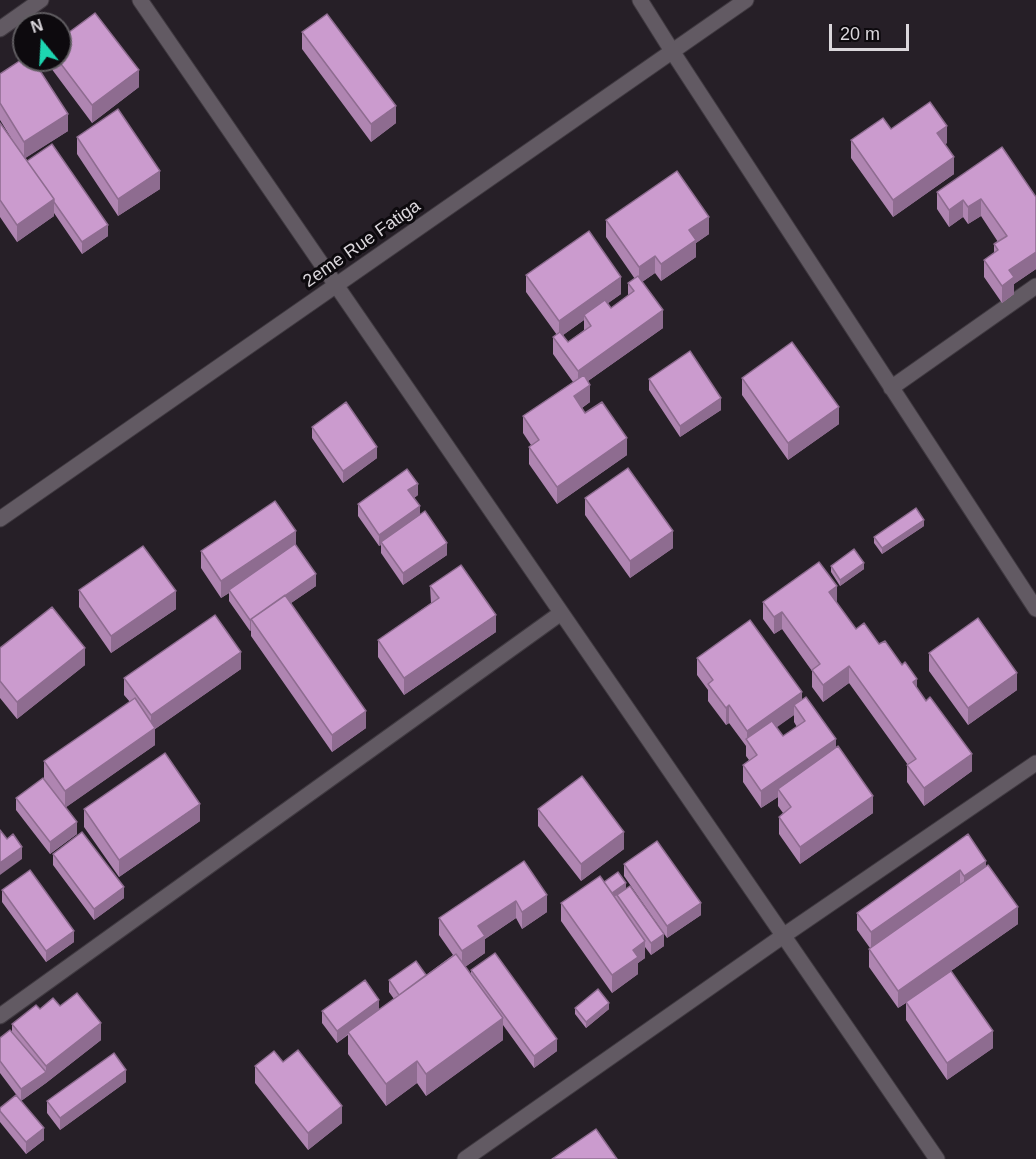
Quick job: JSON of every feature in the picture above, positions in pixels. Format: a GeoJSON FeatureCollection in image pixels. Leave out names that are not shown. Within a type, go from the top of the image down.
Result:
{"type":"FeatureCollection","features":[{"type":"Feature","properties":{"kind":"street"},"geometry":{"type":"LineString","coordinates":[[0,29],[41,0]]}},
{"type":"Feature","properties":{"kind":"street"},"geometry":{"type":"LineString","coordinates":[[140,0],[937,1159]]}},
{"type":"Feature","properties":{"kind":"street"},"geometry":{"type":"LineString","coordinates":[[640,0],[1036,609]]}},
{"type":"Feature","properties":{"kind":"street","name":"2eme Rue Fatiga"},"geometry":{"type":"LineString","coordinates":[[0,519],[746,0]]}},
{"type":"Feature","properties":{"kind":"street"},"geometry":{"type":"LineString","coordinates":[[891,388],[1036,286]]}},
{"type":"Feature","properties":{"kind":"street"},"geometry":{"type":"LineString","coordinates":[[0,1016],[561,612]]}},
{"type":"Feature","properties":{"kind":"street"},"geometry":{"type":"LineString","coordinates":[[465,1159],[1036,762]]}},
{"type":"Feature","properties":{"kind":"building"},"geometry":{"type":"Polygon","coordinates":[[[95,13],[139,70],[92,105],[67,72],[72,72],[72,30],[95,13]]]}},
{"type":"Feature","properties":{"kind":"building"},"geometry":{"type":"Polygon","coordinates":[[[327,14],[396,106],[371,124],[302,32],[327,14]]]}},
{"type":"Feature","properties":{"kind":"building"},"geometry":{"type":"Polygon","coordinates":[[[12,66],[12,72],[41,72],[68,114],[24,142],[0,103],[0,74],[12,66]]]}},
{"type":"Feature","properties":{"kind":"building"},"geometry":{"type":"Polygon","coordinates":[[[930,102],[947,126],[937,133],[954,157],[893,200],[851,140],[883,118],[891,129],[930,102]]]}},
{"type":"Feature","properties":{"kind":"building"},"geometry":{"type":"Polygon","coordinates":[[[118,109],[160,171],[118,199],[77,137],[118,109]]]}},
{"type":"Feature","properties":{"kind":"building"},"geometry":{"type":"Polygon","coordinates":[[[0,123],[54,199],[17,225],[0,200],[0,123]]]}},
{"type":"Feature","properties":{"kind":"building"},"geometry":{"type":"Polygon","coordinates":[[[52,144],[108,225],[82,242],[27,161],[52,144]]]}},
{"type":"Feature","properties":{"kind":"building"},"geometry":{"type":"Polygon","coordinates":[[[1002,147],[1036,197],[1036,252],[1009,270],[1014,277],[1002,286],[984,260],[998,250],[994,244],[1007,236],[981,199],[968,207],[963,200],[949,210],[937,192],[1002,147]]]}},
{"type":"Feature","properties":{"kind":"building"},"geometry":{"type":"Polygon","coordinates":[[[677,171],[709,217],[689,230],[696,240],[661,264],[655,256],[639,267],[606,220],[677,171]]]}},
{"type":"Feature","properties":{"kind":"building"},"geometry":{"type":"Polygon","coordinates":[[[589,231],[621,277],[559,321],[526,275],[589,231]]]}},
{"type":"Feature","properties":{"kind":"building"},"geometry":{"type":"Polygon","coordinates":[[[638,276],[663,310],[578,371],[553,337],[560,332],[568,342],[591,326],[584,315],[605,300],[611,308],[634,291],[628,283],[638,276]]]}},
{"type":"Feature","properties":{"kind":"building"},"geometry":{"type":"Polygon","coordinates":[[[792,342],[839,407],[788,443],[742,378],[792,342]]]}},
{"type":"Feature","properties":{"kind":"building"},"geometry":{"type":"Polygon","coordinates":[[[690,351],[721,398],[680,426],[649,379],[690,351]]]}},
{"type":"Feature","properties":{"kind":"building"},"geometry":{"type":"Polygon","coordinates":[[[584,375],[590,385],[574,396],[585,413],[602,402],[627,438],[557,487],[529,447],[539,440],[523,416],[584,375]]]}},
{"type":"Feature","properties":{"kind":"building"},"geometry":{"type":"Polygon","coordinates":[[[346,402],[377,447],[343,471],[312,427],[346,402]]]}},
{"type":"Feature","properties":{"kind":"building"},"geometry":{"type":"Polygon","coordinates":[[[628,468],[673,531],[630,561],[585,498],[628,468]]]}},
{"type":"Feature","properties":{"kind":"building"},"geometry":{"type":"Polygon","coordinates":[[[407,469],[418,484],[408,490],[420,506],[379,535],[358,504],[407,469]]]}},
{"type":"Feature","properties":{"kind":"building"},"geometry":{"type":"Polygon","coordinates":[[[275,501],[296,531],[221,581],[201,551],[275,501]]]}},
{"type":"Feature","properties":{"kind":"building"},"geometry":{"type":"Polygon","coordinates":[[[916,508],[924,520],[882,548],[874,537],[916,508]]]}},
{"type":"Feature","properties":{"kind":"building"},"geometry":{"type":"Polygon","coordinates":[[[425,511],[447,543],[403,573],[381,542],[425,511]]]}},
{"type":"Feature","properties":{"kind":"building"},"geometry":{"type":"Polygon","coordinates":[[[295,544],[316,574],[250,620],[229,590],[295,544]]]}},
{"type":"Feature","properties":{"kind":"building"},"geometry":{"type":"Polygon","coordinates":[[[143,546],[176,591],[111,636],[79,590],[143,546]]]}},
{"type":"Feature","properties":{"kind":"building"},"geometry":{"type":"Polygon","coordinates":[[[854,549],[864,563],[840,580],[831,566],[854,549]]]}},
{"type":"Feature","properties":{"kind":"building"},"geometry":{"type":"Polygon","coordinates":[[[819,562],[837,586],[829,592],[856,629],[864,623],[879,644],[885,641],[902,665],[905,662],[917,679],[913,682],[926,701],[930,697],[972,754],[924,788],[907,765],[916,759],[849,666],[823,685],[812,670],[820,664],[782,612],[774,617],[763,602],[819,562]]]}},
{"type":"Feature","properties":{"kind":"building"},"geometry":{"type":"Polygon","coordinates":[[[461,565],[496,615],[404,678],[378,640],[439,598],[430,586],[461,565]]]}},
{"type":"Feature","properties":{"kind":"building"},"geometry":{"type":"Polygon","coordinates":[[[285,595],[366,711],[332,735],[251,619],[285,595]]]}},
{"type":"Feature","properties":{"kind":"building"},"geometry":{"type":"Polygon","coordinates":[[[52,607],[85,648],[17,702],[0,681],[0,648],[52,607]]]}},
{"type":"Feature","properties":{"kind":"building"},"geometry":{"type":"Polygon","coordinates":[[[215,615],[241,652],[151,715],[124,678],[215,615]]]}},
{"type":"Feature","properties":{"kind":"building"},"geometry":{"type":"Polygon","coordinates":[[[978,618],[1017,673],[968,708],[929,653],[978,618]]]}},
{"type":"Feature","properties":{"kind":"building"},"geometry":{"type":"Polygon","coordinates":[[[750,620],[802,692],[747,731],[729,705],[726,708],[708,684],[713,680],[697,658],[750,620]]]}},
{"type":"Feature","properties":{"kind":"building"},"geometry":{"type":"Polygon","coordinates":[[[806,697],[836,739],[761,791],[743,765],[757,755],[746,739],[772,721],[783,736],[805,721],[794,705],[806,697]]]}},
{"type":"Feature","properties":{"kind":"building"},"geometry":{"type":"Polygon","coordinates":[[[135,698],[155,728],[65,791],[44,761],[135,698]]]}},
{"type":"Feature","properties":{"kind":"building"},"geometry":{"type":"Polygon","coordinates":[[[838,746],[873,796],[800,847],[779,817],[791,807],[778,789],[838,746]]]}},
{"type":"Feature","properties":{"kind":"building"},"geometry":{"type":"Polygon","coordinates":[[[165,753],[200,804],[119,860],[84,809],[165,753]]]}},
{"type":"Feature","properties":{"kind":"building"},"geometry":{"type":"Polygon","coordinates":[[[582,776],[624,832],[581,864],[538,809],[582,776]]]}},
{"type":"Feature","properties":{"kind":"building"},"geometry":{"type":"Polygon","coordinates":[[[43,778],[77,822],[50,842],[16,798],[43,778]]]}},
{"type":"Feature","properties":{"kind":"building"},"geometry":{"type":"Polygon","coordinates":[[[0,830],[7,839],[13,834],[22,847],[0,863],[0,830]]]}},
{"type":"Feature","properties":{"kind":"building"},"geometry":{"type":"Polygon","coordinates":[[[82,832],[124,887],[94,909],[53,854],[82,832]]]}},
{"type":"Feature","properties":{"kind":"building"},"geometry":{"type":"Polygon","coordinates":[[[968,834],[986,861],[964,876],[960,870],[871,932],[857,913],[968,834]]]}},
{"type":"Feature","properties":{"kind":"building"},"geometry":{"type":"Polygon","coordinates":[[[657,841],[701,903],[667,926],[624,864],[657,841]]]}},
{"type":"Feature","properties":{"kind":"building"},"geometry":{"type":"Polygon","coordinates":[[[524,861],[547,895],[522,912],[516,901],[478,926],[485,936],[462,951],[439,918],[524,861]]]}},
{"type":"Feature","properties":{"kind":"building"},"geometry":{"type":"Polygon","coordinates":[[[988,865],[1018,907],[898,991],[869,949],[988,865]]]}},
{"type":"Feature","properties":{"kind":"building"},"geometry":{"type":"Polygon","coordinates":[[[30,870],[74,931],[46,951],[2,890],[30,870]]]}},
{"type":"Feature","properties":{"kind":"building"},"geometry":{"type":"Polygon","coordinates":[[[618,872],[626,883],[612,893],[604,882],[618,872]]]}},
{"type":"Feature","properties":{"kind":"building"},"geometry":{"type":"Polygon","coordinates":[[[600,876],[645,941],[633,950],[638,957],[612,975],[561,903],[600,876]]]}},
{"type":"Feature","properties":{"kind":"building"},"geometry":{"type":"Polygon","coordinates":[[[630,886],[664,934],[651,943],[617,895],[630,886]]]}},
{"type":"Feature","properties":{"kind":"building"},"geometry":{"type":"Polygon","coordinates":[[[495,953],[557,1039],[534,1056],[471,970],[495,953]]]}},
{"type":"Feature","properties":{"kind":"building"},"geometry":{"type":"Polygon","coordinates":[[[456,954],[503,1018],[426,1074],[417,1061],[386,1084],[348,1032],[456,954]]]}},
{"type":"Feature","properties":{"kind":"building"},"geometry":{"type":"Polygon","coordinates":[[[416,961],[426,975],[399,995],[389,980],[416,961]]]}},
{"type":"Feature","properties":{"kind":"building"},"geometry":{"type":"Polygon","coordinates":[[[951,971],[993,1031],[947,1063],[906,1002],[951,971]]]}},
{"type":"Feature","properties":{"kind":"building"},"geometry":{"type":"Polygon","coordinates":[[[365,980],[379,1000],[337,1031],[322,1011],[365,980]]]}},
{"type":"Feature","properties":{"kind":"building"},"geometry":{"type":"Polygon","coordinates":[[[598,989],[609,1003],[586,1022],[575,1008],[598,989]]]}},
{"type":"Feature","properties":{"kind":"building"},"geometry":{"type":"Polygon","coordinates":[[[77,993],[101,1023],[46,1066],[12,1024],[36,1005],[40,1009],[53,998],[60,1006],[77,993]]]}},
{"type":"Feature","properties":{"kind":"building"},"geometry":{"type":"Polygon","coordinates":[[[10,1030],[46,1072],[21,1089],[0,1061],[0,1038],[10,1030]]]}},
{"type":"Feature","properties":{"kind":"building"},"geometry":{"type":"Polygon","coordinates":[[[298,1050],[342,1106],[308,1133],[255,1066],[274,1051],[283,1062],[298,1050]]]}},
{"type":"Feature","properties":{"kind":"building"},"geometry":{"type":"Polygon","coordinates":[[[114,1053],[126,1070],[60,1118],[47,1101],[114,1053]]]}},
{"type":"Feature","properties":{"kind":"building"},"geometry":{"type":"Polygon","coordinates":[[[16,1095],[44,1128],[26,1142],[0,1111],[0,1108],[16,1095]]]}},
{"type":"Feature","properties":{"kind":"building"},"geometry":{"type":"Polygon","coordinates":[[[596,1129],[617,1159],[552,1159],[596,1129]]]}}]}
